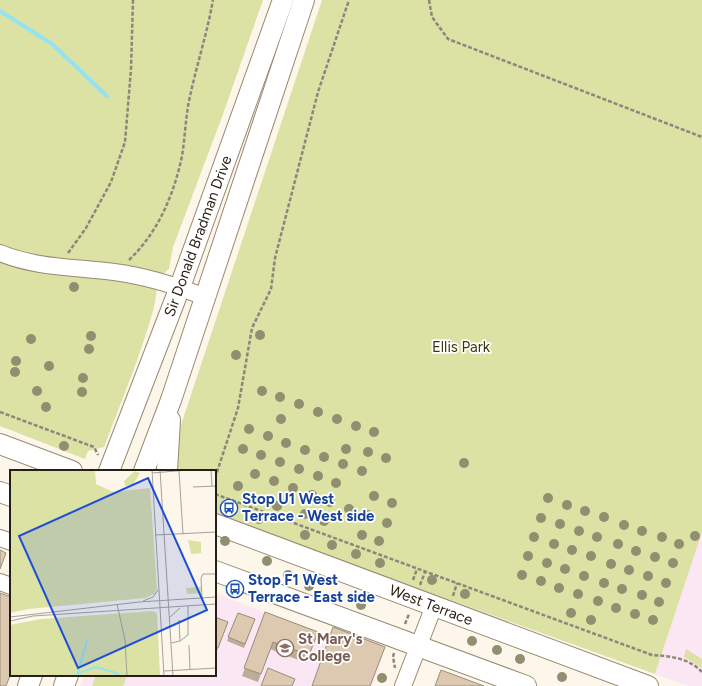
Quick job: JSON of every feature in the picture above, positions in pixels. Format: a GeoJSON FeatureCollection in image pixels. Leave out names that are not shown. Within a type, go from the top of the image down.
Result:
{"type":"FeatureCollection","features":[{"type":"Feature","properties":{"kind":"main road","name":"Sir Donald Bradman Drive"},"geometry":{"type":"LineString","coordinates":[[105,464],[180,287],[283,0]]}},
{"type":"Feature","properties":{"kind":"main road","name":"Sir Donald Bradman Drive"},"geometry":{"type":"LineString","coordinates":[[144,470],[171,400],[304,0]]}},
{"type":"Feature","properties":{"kind":"main road"},"geometry":{"type":"LineString","coordinates":[[167,470],[171,400]]}},
{"type":"Feature","properties":{"kind":"main road"},"geometry":{"type":"LineString","coordinates":[[0,444],[69,470]]}},
{"type":"Feature","properties":{"kind":"main road"},"geometry":{"type":"LineString","coordinates":[[0,492],[10,496]]}},
{"type":"Feature","properties":{"kind":"main road","name":"West Terrace"},"geometry":{"type":"LineString","coordinates":[[216,524],[648,686]]}},
{"type":"Feature","properties":{"kind":"main road"},"geometry":{"type":"LineString","coordinates":[[216,572],[526,686]]}},
{"type":"Feature","properties":{"kind":"main road"},"geometry":{"type":"LineString","coordinates":[[28,686],[32,676]]}},
{"type":"Feature","properties":{"kind":"main road"},"geometry":{"type":"LineString","coordinates":[[64,686],[68,676]]}},
{"type":"Feature","properties":{"kind":"street"},"geometry":{"type":"LineString","coordinates":[[0,253],[28,262],[58,267],[116,272],[180,287],[205,297]]}},
{"type":"Feature","properties":{"kind":"street"},"geometry":{"type":"LineString","coordinates":[[0,538],[10,542]]}},
{"type":"Feature","properties":{"kind":"street"},"geometry":{"type":"LineString","coordinates":[[0,582],[10,586]]}},
{"type":"Feature","properties":{"kind":"street"},"geometry":{"type":"LineString","coordinates":[[403,686],[434,606]]}},
{"type":"Feature","properties":{"kind":"path"},"geometry":{"type":"LineString","coordinates":[[58,267],[86,228],[111,182],[125,142],[131,69],[133,0]]}},
{"type":"Feature","properties":{"kind":"path"},"geometry":{"type":"LineString","coordinates":[[116,272],[144,246],[165,212],[180,162],[189,100],[208,31],[213,0]]}},
{"type":"Feature","properties":{"kind":"path"},"geometry":{"type":"LineString","coordinates":[[216,475],[238,408],[252,328],[271,289],[276,258],[318,92],[349,0]]}},
{"type":"Feature","properties":{"kind":"path"},"geometry":{"type":"LineString","coordinates":[[428,0],[432,17],[448,39],[702,137]]}},
{"type":"Feature","properties":{"kind":"path"},"geometry":{"type":"LineString","coordinates":[[0,412],[94,447],[105,464]]}},
{"type":"Feature","properties":{"kind":"path"},"geometry":{"type":"LineString","coordinates":[[216,494],[652,655],[670,656],[683,660],[702,672]]}},
{"type":"Feature","properties":{"kind":"path"},"geometry":{"type":"LineString","coordinates":[[413,580],[417,569]]}},
{"type":"Feature","properties":{"kind":"shaded area"},"geometry":{"type":"Polygon","coordinates":[[[702,532],[702,686],[688,686],[655,674],[702,532]]]}},
{"type":"Feature","properties":{"kind":"shaded area","name":"St Mary's College"},"geometry":{"type":"Polygon","coordinates":[[[216,593],[382,659],[372,686],[80,686],[85,676],[216,676],[216,593]]]}},
{"type":"Feature","properties":{"kind":"green space"},"geometry":{"type":"Polygon","coordinates":[[[0,0],[263,0],[222,117],[173,247],[169,269],[164,273],[157,288],[155,305],[142,345],[104,447],[88,451],[85,459],[0,426],[0,0]]]}},
{"type":"Feature","properties":{"kind":"green space","name":"Ellis Park"},"geometry":{"type":"Polygon","coordinates":[[[322,0],[702,0],[702,532],[655,674],[216,515],[216,470],[176,470],[177,437],[322,0]]]}},
{"type":"Feature","properties":{"kind":"green space"},"geometry":{"type":"Polygon","coordinates":[[[686,649],[702,659],[702,668],[684,657],[686,649]]]}},
{"type":"Feature","properties":{"kind":"green space"},"geometry":{"type":"Polygon","coordinates":[[[96,676],[127,676],[123,686],[92,686],[96,676]]]}},
{"type":"Feature","properties":{"kind":"building"},"geometry":{"type":"Polygon","coordinates":[[[0,550],[6,553],[0,569],[0,550]]]}},
{"type":"Feature","properties":{"kind":"building"},"geometry":{"type":"Polygon","coordinates":[[[0,593],[10,597],[10,676],[6,686],[0,686],[0,593]]]}},
{"type":"Feature","properties":{"kind":"building"},"geometry":{"type":"Polygon","coordinates":[[[265,612],[318,632],[309,655],[273,642],[261,674],[244,668],[265,612]]]}},
{"type":"Feature","properties":{"kind":"building"},"geometry":{"type":"Polygon","coordinates":[[[238,613],[255,619],[245,644],[228,637],[238,613]]]}},
{"type":"Feature","properties":{"kind":"building"},"geometry":{"type":"Polygon","coordinates":[[[216,617],[228,622],[218,648],[216,647],[216,617]]]}},
{"type":"Feature","properties":{"kind":"building"},"geometry":{"type":"Polygon","coordinates":[[[333,627],[385,647],[370,686],[312,686],[333,627]]]}},
{"type":"Feature","properties":{"kind":"building"},"geometry":{"type":"Polygon","coordinates":[[[268,668],[295,679],[292,686],[261,686],[268,668]]]}},
{"type":"Feature","properties":{"kind":"building"},"geometry":{"type":"Polygon","coordinates":[[[441,670],[484,686],[435,686],[441,670]]]}},
{"type":"Feature","properties":{"kind":"waterway"},"geometry":{"type":"LineString","coordinates":[[0,11],[52,44],[107,96]]}},
{"type":"Feature","properties":{"kind":"place","name":"Stop U1 West Terrace - West side"},"geometry":{"type":"Point","coordinates":[229,508]}},
{"type":"Feature","properties":{"kind":"place","name":"Stop F1 West Terrace - East side"},"geometry":{"type":"Point","coordinates":[235,589]}},
{"type":"Feature","properties":{"kind":"place","name":"St Mary's College"},"geometry":{"type":"Point","coordinates":[285,648]}}]}
